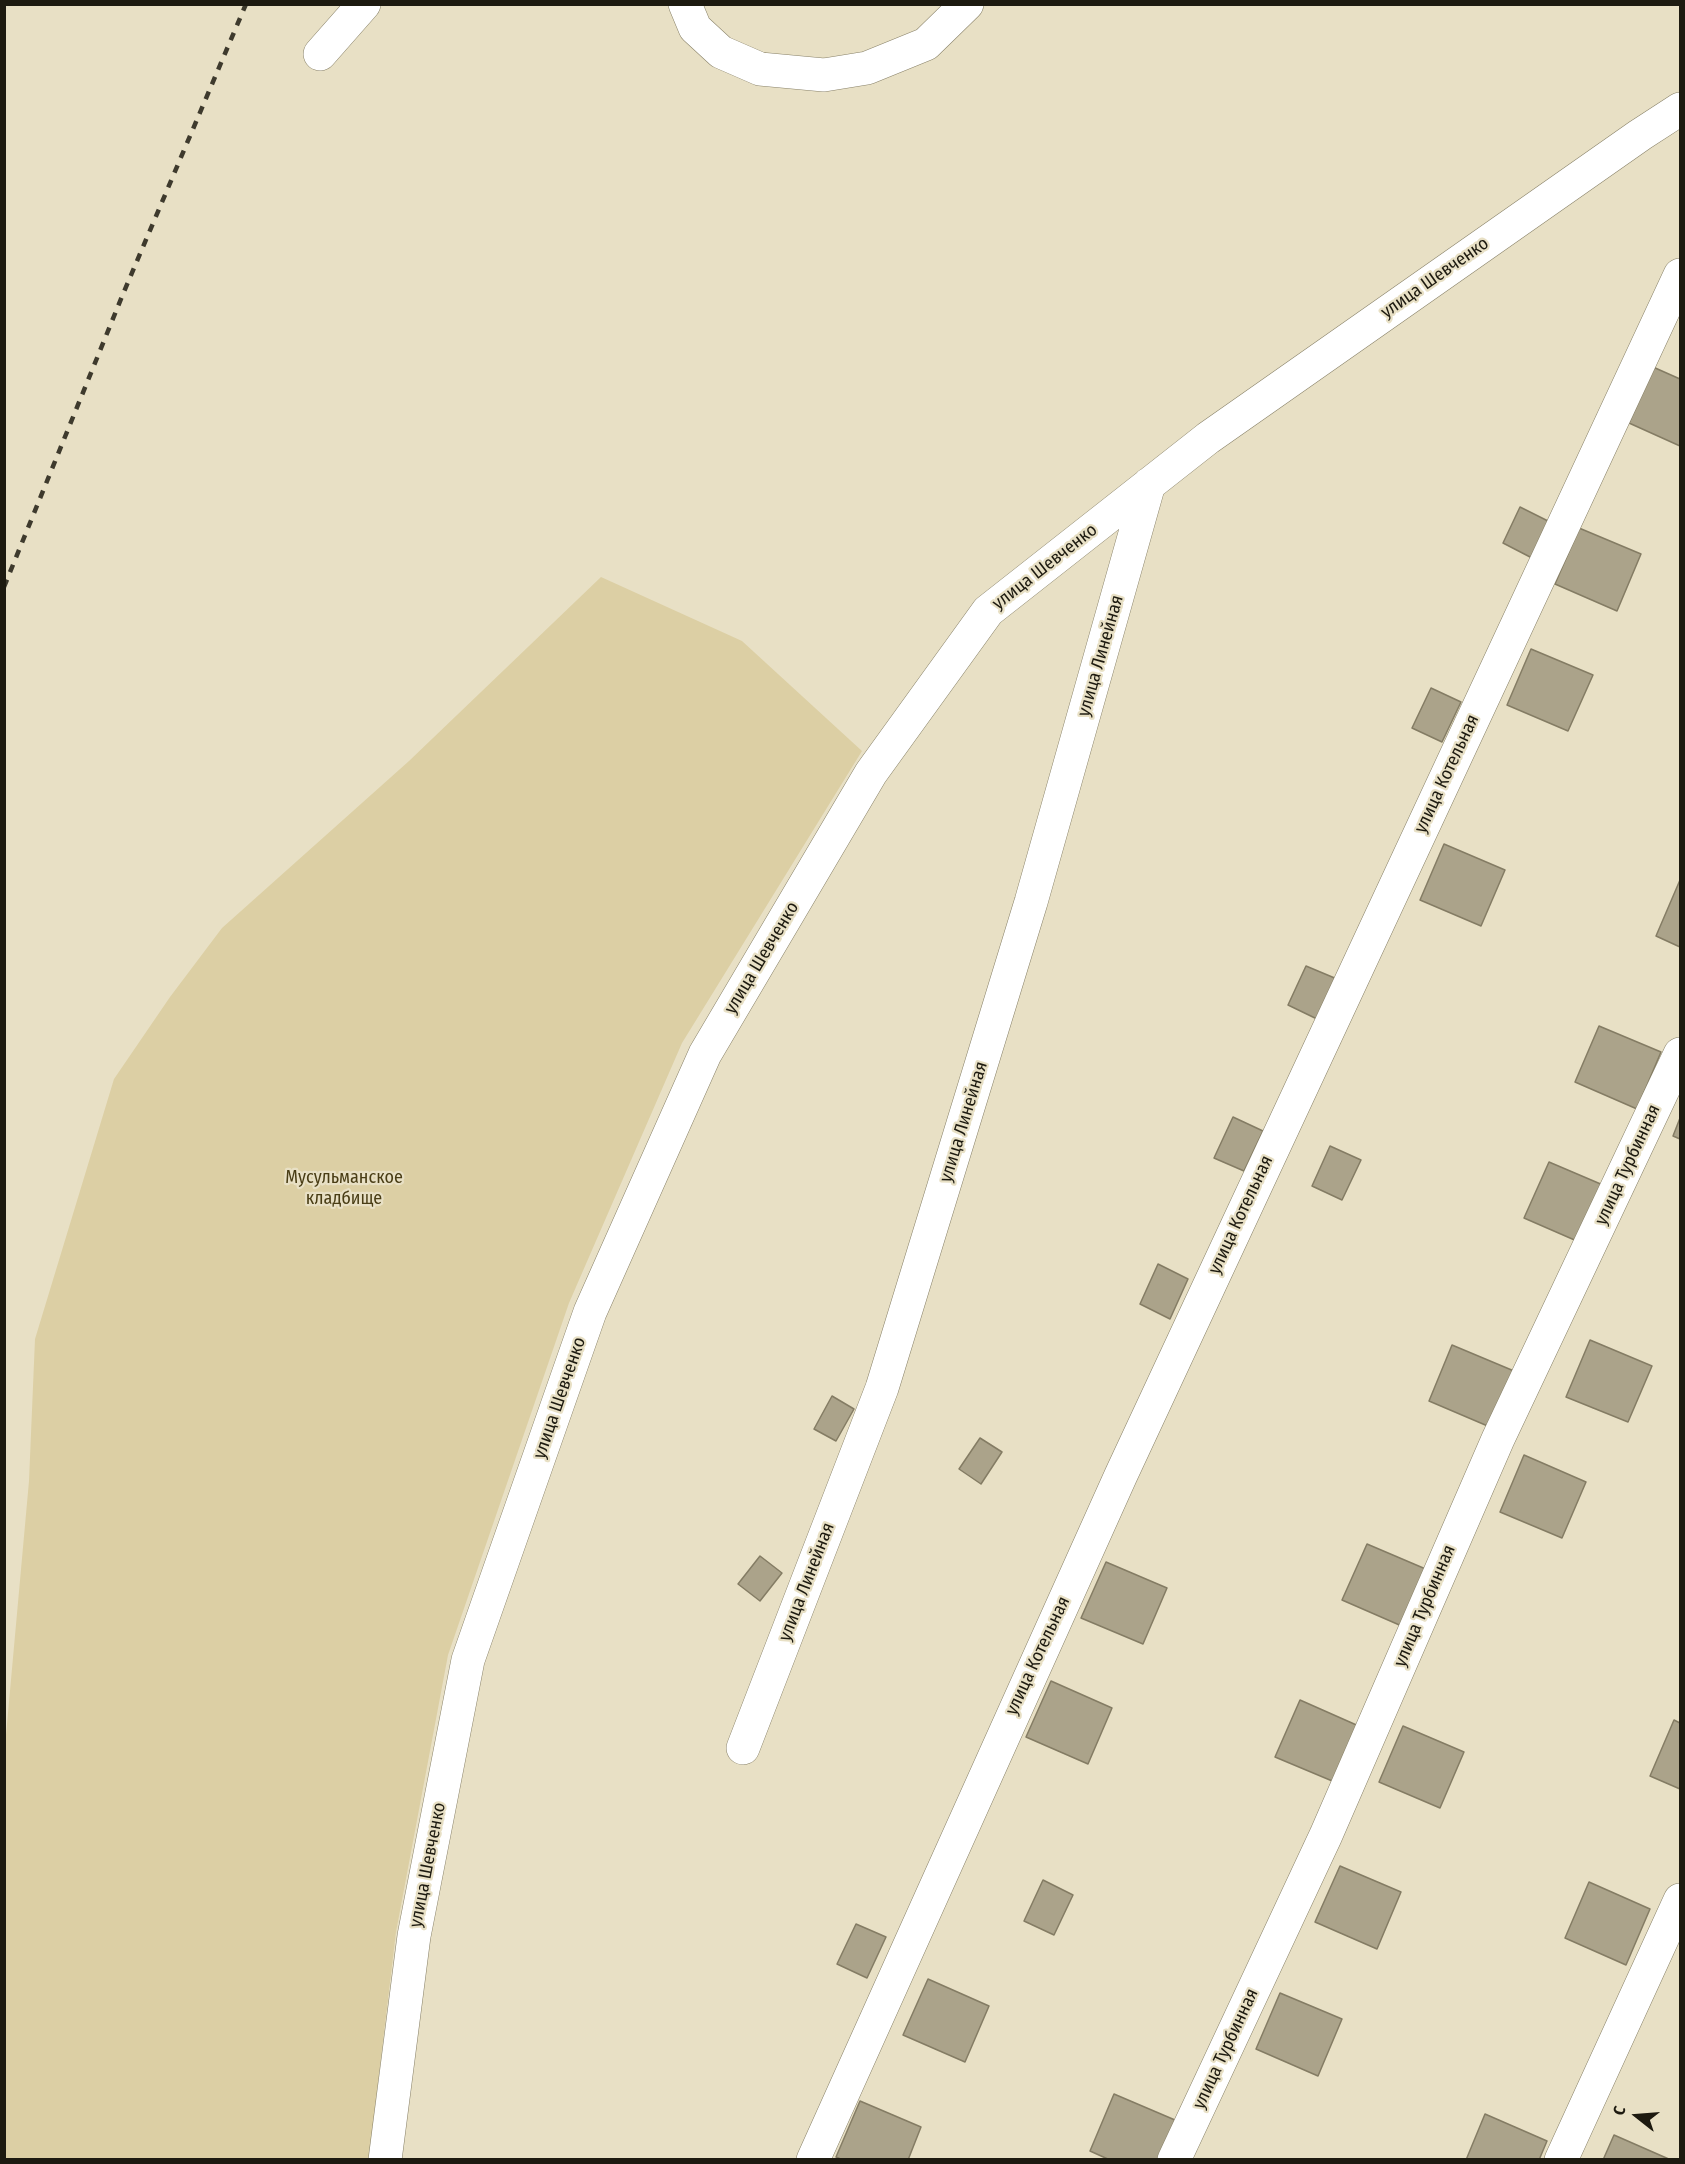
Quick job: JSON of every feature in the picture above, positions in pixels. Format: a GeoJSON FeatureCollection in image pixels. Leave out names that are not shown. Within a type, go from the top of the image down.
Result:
{"type":"FeatureCollection","features":[{"type":"Feature","properties":{"kind":"street"},"geometry":{"type":"LineString","coordinates":[[320,54],[364,4]]}},
{"type":"Feature","properties":{"kind":"street"},"geometry":{"type":"LineString","coordinates":[[685,4],[695,27],[721,52],[760,69],[824,75],[867,68],[926,44],[967,4]]}},
{"type":"Feature","properties":{"kind":"street","name":"улица Шевченко"},"geometry":{"type":"LineString","coordinates":[[385,2160],[414,1935],[468,1660],[590,1312],[705,1054],[872,773],[988,611],[1218,431],[1640,135],[1680,110]]}},
{"type":"Feature","properties":{"kind":"street","name":"улица Котельная"},"geometry":{"type":"LineString","coordinates":[[813,2160],[962,1822],[1126,1464],[1680,275]]}},
{"type":"Feature","properties":{"kind":"street","name":"улица Линейная"},"geometry":{"type":"LineString","coordinates":[[743,1748],[882,1388],[1031,903],[1149,484]]}},
{"type":"Feature","properties":{"kind":"street","name":"улица Турбинная"},"geometry":{"type":"LineString","coordinates":[[1174,2160],[1326,1835],[1498,1439],[1680,1054]]}},
{"type":"Feature","properties":{"kind":"street"},"geometry":{"type":"LineString","coordinates":[[1562,2160],[1680,1900]]}},
{"type":"Feature","properties":{"kind":"green space","name":"Мусульманское кладбище"},"geometry":{"type":"Polygon","coordinates":[[[601,577],[742,641],[862,751],[682,1043],[569,1303],[448,1655],[396,1932],[369,2159],[5,2160],[4,1757],[29,1481],[35,1339],[114,1079],[170,997],[222,928],[409,761],[601,577]]]}},
{"type":"Feature","properties":{"kind":"building"},"geometry":{"type":"Polygon","coordinates":[[[1653,367],[1680,379],[1680,446],[1629,423],[1653,367]]]}},
{"type":"Feature","properties":{"kind":"building"},"geometry":{"type":"Polygon","coordinates":[[[1520,507],[1550,522],[1532,558],[1503,543],[1520,507]]]}},
{"type":"Feature","properties":{"kind":"building"},"geometry":{"type":"Polygon","coordinates":[[[1579,528],[1641,554],[1617,611],[1555,584],[1579,528]]]}},
{"type":"Feature","properties":{"kind":"building"},"geometry":{"type":"Polygon","coordinates":[[[1531,649],[1593,675],[1568,731],[1507,705],[1531,649]]]}},
{"type":"Feature","properties":{"kind":"building"},"geometry":{"type":"Polygon","coordinates":[[[1431,688],[1461,702],[1442,742],[1412,728],[1431,688]]]}},
{"type":"Feature","properties":{"kind":"building"},"geometry":{"type":"Polygon","coordinates":[[[1444,844],[1505,870],[1481,926],[1420,900],[1444,844]]]}},
{"type":"Feature","properties":{"kind":"building"},"geometry":{"type":"Polygon","coordinates":[[[1680,880],[1680,947],[1656,936],[1680,880]]]}},
{"type":"Feature","properties":{"kind":"building"},"geometry":{"type":"Polygon","coordinates":[[[1306,966],[1337,979],[1317,1019],[1288,1005],[1306,966]]]}},
{"type":"Feature","properties":{"kind":"building"},"geometry":{"type":"Polygon","coordinates":[[[1599,1026],[1661,1052],[1637,1109],[1575,1082],[1599,1026]]]}},
{"type":"Feature","properties":{"kind":"building"},"geometry":{"type":"Polygon","coordinates":[[[1233,1117],[1263,1131],[1244,1171],[1214,1158],[1233,1117]]]}},
{"type":"Feature","properties":{"kind":"building"},"geometry":{"type":"Polygon","coordinates":[[[1680,1118],[1680,1139],[1673,1136],[1680,1118]]]}},
{"type":"Feature","properties":{"kind":"building"},"geometry":{"type":"Polygon","coordinates":[[[1330,1146],[1361,1160],[1342,1200],[1312,1186],[1330,1146]]]}},
{"type":"Feature","properties":{"kind":"building"},"geometry":{"type":"Polygon","coordinates":[[[1549,1162],[1610,1188],[1586,1245],[1524,1218],[1549,1162]]]}},
{"type":"Feature","properties":{"kind":"building"},"geometry":{"type":"Polygon","coordinates":[[[1158,1264],[1188,1279],[1170,1319],[1140,1304],[1158,1264]]]}},
{"type":"Feature","properties":{"kind":"building"},"geometry":{"type":"Polygon","coordinates":[[[1590,1340],[1652,1366],[1628,1422],[1566,1397],[1590,1340]]]}},
{"type":"Feature","properties":{"kind":"building"},"geometry":{"type":"Polygon","coordinates":[[[1452,1345],[1514,1371],[1490,1427],[1429,1401],[1452,1345]]]}},
{"type":"Feature","properties":{"kind":"building"},"geometry":{"type":"Polygon","coordinates":[[[832,1396],[854,1409],[836,1441],[814,1429],[832,1396]]]}},
{"type":"Feature","properties":{"kind":"building"},"geometry":{"type":"Polygon","coordinates":[[[980,1438],[1002,1452],[981,1484],[959,1469],[980,1438]]]}},
{"type":"Feature","properties":{"kind":"building"},"geometry":{"type":"Polygon","coordinates":[[[1524,1455],[1586,1482],[1562,1538],[1500,1512],[1524,1455]]]}},
{"type":"Feature","properties":{"kind":"building"},"geometry":{"type":"Polygon","coordinates":[[[1367,1544],[1428,1570],[1404,1627],[1342,1600],[1367,1544]]]}},
{"type":"Feature","properties":{"kind":"building"},"geometry":{"type":"Polygon","coordinates":[[[760,1556],[782,1573],[760,1601],[738,1584],[760,1556]]]}},
{"type":"Feature","properties":{"kind":"building"},"geometry":{"type":"Polygon","coordinates":[[[1106,1562],[1167,1588],[1143,1644],[1081,1618],[1106,1562]]]}},
{"type":"Feature","properties":{"kind":"building"},"geometry":{"type":"Polygon","coordinates":[[[1051,1681],[1112,1708],[1088,1764],[1026,1737],[1051,1681]]]}},
{"type":"Feature","properties":{"kind":"building"},"geometry":{"type":"Polygon","coordinates":[[[1300,1700],[1361,1727],[1337,1783],[1275,1757],[1300,1700]]]}},
{"type":"Feature","properties":{"kind":"building"},"geometry":{"type":"Polygon","coordinates":[[[1674,1720],[1680,1723],[1680,1789],[1650,1776],[1674,1720]]]}},
{"type":"Feature","properties":{"kind":"building"},"geometry":{"type":"Polygon","coordinates":[[[1403,1726],[1464,1752],[1440,1808],[1379,1782],[1403,1726]]]}},
{"type":"Feature","properties":{"kind":"building"},"geometry":{"type":"Polygon","coordinates":[[[1340,1866],[1401,1892],[1377,1949],[1315,1922],[1340,1866]]]}},
{"type":"Feature","properties":{"kind":"building"},"geometry":{"type":"Polygon","coordinates":[[[1043,1880],[1073,1895],[1054,1935],[1024,1921],[1043,1880]]]}},
{"type":"Feature","properties":{"kind":"building"},"geometry":{"type":"Polygon","coordinates":[[[1589,1882],[1650,1909],[1626,1965],[1565,1938],[1589,1882]]]}},
{"type":"Feature","properties":{"kind":"building"},"geometry":{"type":"Polygon","coordinates":[[[856,1924],[886,1937],[867,1978],[837,1964],[856,1924]]]}},
{"type":"Feature","properties":{"kind":"building"},"geometry":{"type":"Polygon","coordinates":[[[928,1979],[989,2006],[965,2062],[903,2035],[928,1979]]]}},
{"type":"Feature","properties":{"kind":"building"},"geometry":{"type":"Polygon","coordinates":[[[1280,1993],[1342,2019],[1318,2076],[1256,2049],[1280,1993]]]}},
{"type":"Feature","properties":{"kind":"building"},"geometry":{"type":"Polygon","coordinates":[[[1114,2094],[1175,2120],[1159,2160],[1110,2160],[1090,2151],[1114,2094]]]}},
{"type":"Feature","properties":{"kind":"building"},"geometry":{"type":"Polygon","coordinates":[[[860,2101],[921,2127],[908,2160],[843,2160],[836,2157],[860,2101]]]}},
{"type":"Feature","properties":{"kind":"building"},"geometry":{"type":"Polygon","coordinates":[[[1485,2114],[1547,2141],[1539,2160],[1466,2160],[1485,2114]]]}},
{"type":"Feature","properties":{"kind":"building"},"geometry":{"type":"Polygon","coordinates":[[[1614,2135],[1671,2160],[1603,2160],[1614,2135]]]}},
{"type":"Feature","properties":{"kind":"railway"},"geometry":{"type":"LineString","coordinates":[[4,587],[123,294],[246,4]]}}]}
